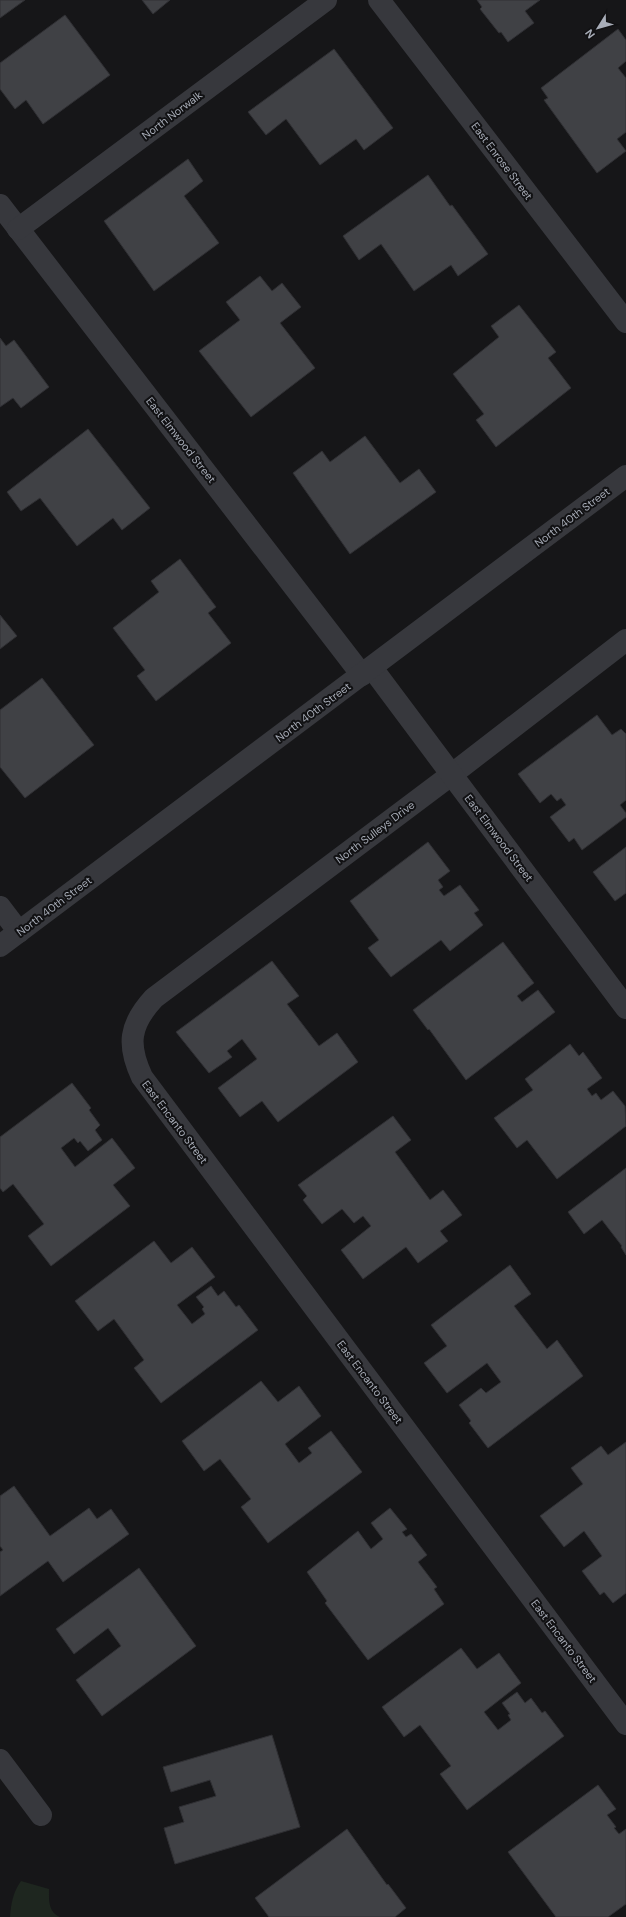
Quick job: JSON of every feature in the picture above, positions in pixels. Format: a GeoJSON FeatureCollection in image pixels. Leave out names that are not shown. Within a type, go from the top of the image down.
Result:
{"type":"FeatureCollection","features":[{"type":"Feature","properties":{"kind":"street","name":"North Norwalk"},"geometry":{"type":"LineString","coordinates":[[18,229],[326,0]]}},
{"type":"Feature","properties":{"kind":"street","name":"East Enrose Street"},"geometry":{"type":"LineString","coordinates":[[379,0],[626,322]]}},
{"type":"Feature","properties":{"kind":"street","name":"East Elmwood Street"},"geometry":{"type":"LineString","coordinates":[[0,205],[367,672],[451,775],[626,1008]]}},
{"type":"Feature","properties":{"kind":"street","name":"North 40th Street"},"geometry":{"type":"LineString","coordinates":[[0,946],[367,672],[626,476]]}},
{"type":"Feature","properties":{"kind":"street","name":"North Sulleys Drive"},"geometry":{"type":"LineString","coordinates":[[132,1032],[138,1018],[154,998],[451,775],[626,640]]}},
{"type":"Feature","properties":{"kind":"street"},"geometry":{"type":"LineString","coordinates":[[0,907],[19,932]]}},
{"type":"Feature","properties":{"kind":"street","name":"East Encanto Street"},"geometry":{"type":"LineString","coordinates":[[132,1032],[134,1058],[142,1077],[626,1724]]}},
{"type":"Feature","properties":{"kind":"street"},"geometry":{"type":"LineString","coordinates":[[0,1760],[41,1815]]}},
{"type":"Feature","properties":{"kind":"shaded area"},"geometry":{"type":"Polygon","coordinates":[[[21,1881],[49,1889],[51,1909],[60,1917],[10,1917],[13,1898],[21,1881]]]}},
{"type":"Feature","properties":{"kind":"building"},"geometry":{"type":"Polygon","coordinates":[[[0,0],[25,0],[0,18],[0,0]]]}},
{"type":"Feature","properties":{"kind":"building"},"geometry":{"type":"Polygon","coordinates":[[[142,0],[170,0],[153,14],[142,0]]]}},
{"type":"Feature","properties":{"kind":"building"},"geometry":{"type":"Polygon","coordinates":[[[477,0],[540,0],[525,11],[534,23],[508,42],[480,9],[482,7],[477,0]]]}},
{"type":"Feature","properties":{"kind":"building"},"geometry":{"type":"Polygon","coordinates":[[[65,15],[110,75],[43,124],[26,100],[15,109],[0,89],[0,63],[65,15]]]}},
{"type":"Feature","properties":{"kind":"building"},"geometry":{"type":"Polygon","coordinates":[[[618,29],[626,40],[626,61],[618,68],[626,78],[626,132],[617,139],[626,151],[597,173],[544,100],[548,98],[541,88],[618,29]]]}},
{"type":"Feature","properties":{"kind":"building"},"geometry":{"type":"Polygon","coordinates":[[[334,49],[393,128],[364,150],[356,139],[320,165],[286,119],[266,135],[248,112],[334,49]]]}},
{"type":"Feature","properties":{"kind":"building"},"geometry":{"type":"Polygon","coordinates":[[[188,159],[203,181],[184,196],[219,243],[154,291],[104,221],[188,159]]]}},
{"type":"Feature","properties":{"kind":"building"},"geometry":{"type":"Polygon","coordinates":[[[428,175],[450,206],[452,205],[488,254],[458,276],[451,265],[414,291],[381,244],[359,260],[343,236],[428,175]]]}},
{"type":"Feature","properties":{"kind":"building"},"geometry":{"type":"Polygon","coordinates":[[[260,276],[272,291],[282,283],[301,307],[280,323],[315,368],[251,417],[199,351],[240,320],[226,302],[260,276]]]}},
{"type":"Feature","properties":{"kind":"building"},"geometry":{"type":"Polygon","coordinates":[[[519,305],[556,352],[548,358],[571,388],[496,447],[476,420],[484,414],[453,374],[499,337],[491,326],[519,305]]]}},
{"type":"Feature","properties":{"kind":"building"},"geometry":{"type":"Polygon","coordinates":[[[0,338],[6,346],[14,340],[49,387],[21,408],[13,398],[0,407],[0,338]]]}},
{"type":"Feature","properties":{"kind":"building"},"geometry":{"type":"Polygon","coordinates":[[[88,429],[150,508],[122,530],[113,518],[77,546],[40,498],[21,511],[7,492],[88,429]]]}},
{"type":"Feature","properties":{"kind":"building"},"geometry":{"type":"Polygon","coordinates":[[[365,436],[400,483],[419,469],[436,492],[350,554],[293,473],[322,451],[330,462],[365,436]]]}},
{"type":"Feature","properties":{"kind":"building"},"geometry":{"type":"Polygon","coordinates":[[[180,559],[216,607],[208,613],[231,643],[156,701],[137,676],[145,670],[113,628],[159,592],[151,581],[180,559]]]}},
{"type":"Feature","properties":{"kind":"building"},"geometry":{"type":"Polygon","coordinates":[[[0,615],[17,636],[0,649],[0,615]]]}},
{"type":"Feature","properties":{"kind":"building"},"geometry":{"type":"Polygon","coordinates":[[[42,678],[94,745],[25,798],[0,767],[0,710],[42,678]]]}},
{"type":"Feature","properties":{"kind":"building"},"geometry":{"type":"Polygon","coordinates":[[[597,715],[612,735],[621,729],[626,734],[626,800],[620,805],[626,813],[626,817],[582,850],[574,838],[569,842],[550,817],[566,805],[561,798],[557,801],[551,794],[540,803],[518,774],[597,715]]]}},
{"type":"Feature","properties":{"kind":"building"},"geometry":{"type":"Polygon","coordinates":[[[428,842],[450,871],[438,880],[443,887],[439,890],[444,896],[460,885],[479,910],[474,913],[483,925],[450,951],[441,940],[391,977],[368,948],[379,940],[350,901],[428,842]]]}},
{"type":"Feature","properties":{"kind":"building"},"geometry":{"type":"Polygon","coordinates":[[[626,847],[626,893],[615,901],[593,872],[626,847]]]}},
{"type":"Feature","properties":{"kind":"building"},"geometry":{"type":"Polygon","coordinates":[[[503,942],[534,983],[517,996],[522,1002],[538,990],[555,1012],[466,1080],[429,1029],[428,1030],[413,1010],[503,942]]]}},
{"type":"Feature","properties":{"kind":"building"},"geometry":{"type":"Polygon","coordinates":[[[272,961],[299,996],[287,1004],[319,1046],[337,1033],[358,1062],[278,1122],[262,1101],[240,1117],[218,1088],[257,1059],[242,1039],[227,1051],[232,1057],[209,1073],[176,1032],[272,961]]]}},
{"type":"Feature","properties":{"kind":"building"},"geometry":{"type":"Polygon","coordinates":[[[570,1044],[579,1056],[583,1052],[602,1078],[587,1089],[592,1096],[596,1093],[601,1100],[613,1091],[625,1106],[626,1126],[557,1179],[527,1140],[517,1148],[494,1118],[533,1090],[525,1079],[570,1044]]]}},
{"type":"Feature","properties":{"kind":"building"},"geometry":{"type":"Polygon","coordinates":[[[72,1083],[91,1108],[89,1110],[100,1125],[95,1130],[102,1140],[88,1151],[80,1141],[78,1143],[74,1138],[61,1148],[75,1167],[112,1138],[135,1168],[113,1185],[130,1206],[51,1266],[28,1236],[44,1224],[13,1184],[3,1192],[0,1188],[0,1137],[72,1083]]]}},
{"type":"Feature","properties":{"kind":"building"},"geometry":{"type":"Polygon","coordinates":[[[393,1116],[411,1140],[395,1152],[430,1200],[443,1190],[462,1215],[440,1231],[448,1241],[418,1263],[406,1247],[363,1279],[341,1250],[371,1226],[363,1216],[354,1223],[342,1209],[322,1224],[303,1200],[307,1196],[298,1185],[393,1116]]]}},
{"type":"Feature","properties":{"kind":"building"},"geometry":{"type":"Polygon","coordinates":[[[626,1168],[626,1255],[621,1247],[622,1246],[602,1220],[584,1234],[568,1212],[626,1168]]]}},
{"type":"Feature","properties":{"kind":"building"},"geometry":{"type":"Polygon","coordinates":[[[154,1241],[171,1263],[192,1247],[215,1277],[177,1305],[192,1324],[205,1314],[202,1309],[204,1307],[196,1297],[211,1286],[218,1296],[224,1291],[236,1307],[239,1305],[258,1330],[161,1403],[134,1368],[144,1360],[114,1319],[98,1331],[75,1301],[154,1241]]]}},
{"type":"Feature","properties":{"kind":"building"},"geometry":{"type":"Polygon","coordinates":[[[510,1265],[531,1294],[514,1306],[547,1349],[557,1340],[583,1376],[488,1448],[469,1423],[471,1421],[459,1405],[481,1388],[486,1393],[501,1382],[487,1363],[447,1393],[424,1363],[447,1346],[431,1325],[510,1265]]]}},
{"type":"Feature","properties":{"kind":"building"},"geometry":{"type":"Polygon","coordinates":[[[261,1381],[278,1402],[299,1386],[321,1416],[285,1444],[299,1463],[312,1453],[308,1448],[331,1431],[362,1472],[268,1543],[241,1507],[251,1499],[220,1459],[204,1471],[182,1441],[261,1381]]]}},
{"type":"Feature","properties":{"kind":"building"},"geometry":{"type":"Polygon","coordinates":[[[626,1442],[626,1593],[613,1603],[604,1592],[600,1595],[582,1571],[602,1556],[584,1531],[564,1547],[540,1516],[583,1484],[571,1468],[601,1446],[608,1455],[626,1442]]]}},
{"type":"Feature","properties":{"kind":"building"},"geometry":{"type":"Polygon","coordinates":[[[14,1486],[50,1536],[89,1508],[97,1519],[111,1509],[129,1534],[63,1582],[48,1561],[0,1596],[0,1552],[3,1550],[0,1546],[0,1496],[14,1486]]]}},
{"type":"Feature","properties":{"kind":"building"},"geometry":{"type":"Polygon","coordinates":[[[390,1508],[407,1529],[402,1532],[406,1537],[411,1534],[427,1555],[418,1562],[437,1587],[434,1589],[444,1604],[368,1660],[325,1603],[327,1601],[307,1572],[358,1531],[371,1549],[383,1539],[371,1523],[390,1508]]]}},
{"type":"Feature","properties":{"kind":"building"},"geometry":{"type":"Polygon","coordinates":[[[139,1568],[196,1646],[102,1716],[76,1680],[121,1646],[108,1628],[74,1654],[56,1629],[139,1568]]]}},
{"type":"Feature","properties":{"kind":"building"},"geometry":{"type":"Polygon","coordinates":[[[461,1648],[477,1669],[499,1653],[521,1683],[484,1712],[498,1730],[511,1720],[508,1715],[510,1714],[502,1703],[517,1692],[525,1703],[531,1698],[542,1713],[545,1711],[564,1736],[467,1810],[440,1774],[451,1766],[420,1725],[404,1737],[382,1707],[461,1648]]]}},
{"type":"Feature","properties":{"kind":"building"},"geometry":{"type":"Polygon","coordinates":[[[272,1735],[300,1827],[175,1864],[164,1828],[184,1822],[179,1807],[216,1796],[210,1780],[171,1792],[163,1767],[272,1735]]]}},
{"type":"Feature","properties":{"kind":"building"},"geometry":{"type":"Polygon","coordinates":[[[598,1785],[616,1809],[607,1815],[616,1827],[614,1828],[619,1834],[626,1829],[626,1904],[608,1917],[556,1917],[508,1852],[598,1785]]]}},
{"type":"Feature","properties":{"kind":"building"},"geometry":{"type":"Polygon","coordinates":[[[347,1829],[387,1885],[388,1884],[406,1908],[395,1917],[269,1917],[255,1898],[347,1829]]]}}]}
